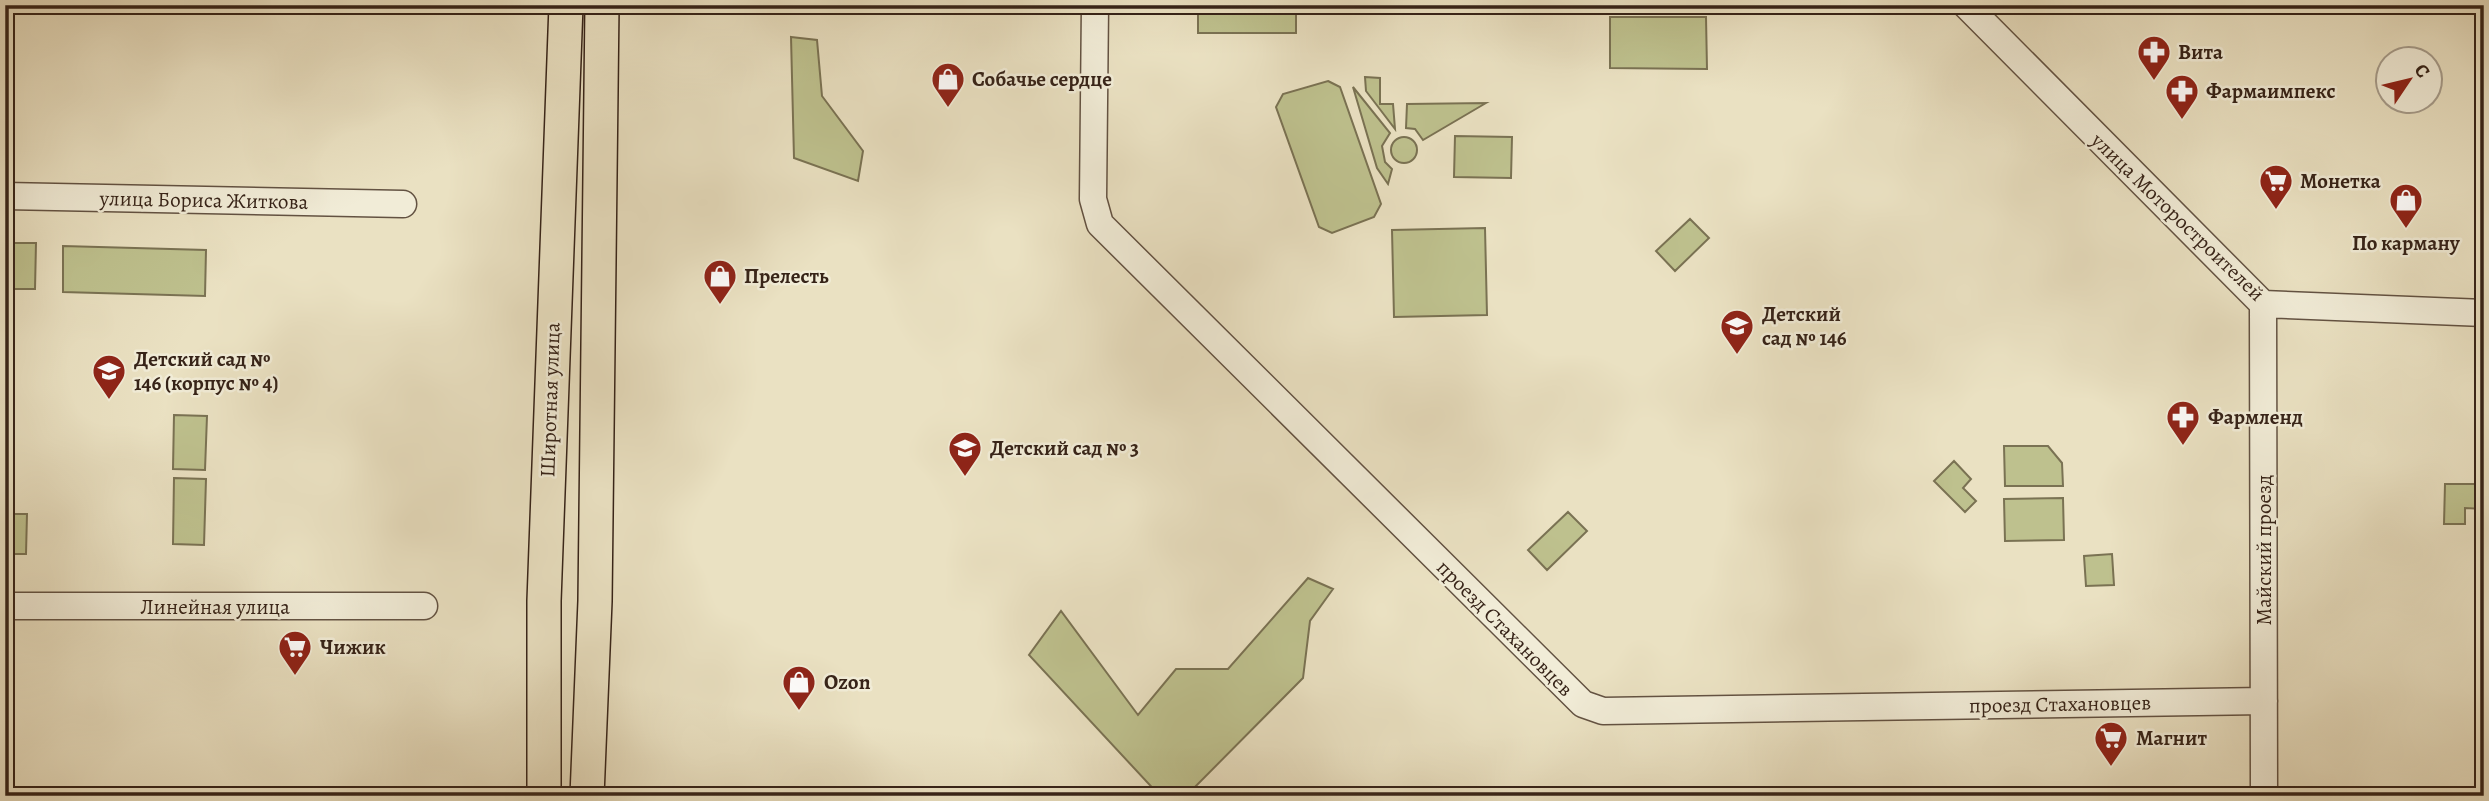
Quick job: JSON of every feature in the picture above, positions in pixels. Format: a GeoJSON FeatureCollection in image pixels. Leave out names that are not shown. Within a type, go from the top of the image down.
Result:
{"type":"FeatureCollection","features":[{"type":"Feature","properties":{"kind":"main road","name":"Широтная улица"},"geometry":{"type":"LineString","coordinates":[[544,796],[544,601],[566,5]]}},
{"type":"Feature","properties":{"kind":"main road","name":"Широтная улица"},"geometry":{"type":"LineString","coordinates":[[587,796],[595,601],[602,5]]}},
{"type":"Feature","properties":{"kind":"main road"},"geometry":{"type":"LineString","coordinates":[[547,508],[553,521],[565,528],[579,528],[590,521],[596,508]]}},
{"type":"Feature","properties":{"kind":"main road"},"geometry":{"type":"LineString","coordinates":[[544,601],[548,586],[561,577],[577,577],[590,586],[595,601]]}},
{"type":"Feature","properties":{"kind":"street","name":"проезд Стахановцев"},"geometry":{"type":"LineString","coordinates":[[1095,5],[1093,199],[1100,224],[1583,704],[1603,711],[2264,701]]}},
{"type":"Feature","properties":{"kind":"street","name":"улица Моторостроителей"},"geometry":{"type":"LineString","coordinates":[[1966,5],[2263,304],[2484,313]]}},
{"type":"Feature","properties":{"kind":"street","name":"улица Бориса Житкова"},"geometry":{"type":"LineString","coordinates":[[5,196],[403,204]]}},
{"type":"Feature","properties":{"kind":"street","name":"Майский проезд"},"geometry":{"type":"LineString","coordinates":[[2263,304],[2264,796]]}},
{"type":"Feature","properties":{"kind":"street","name":"Линейная улица"},"geometry":{"type":"LineString","coordinates":[[5,606],[424,606]]}},
{"type":"Feature","properties":{"kind":"green space"},"geometry":{"type":"Polygon","coordinates":[[[87,5],[225,5],[226,10],[88,14],[87,5]]]}},
{"type":"Feature","properties":{"kind":"green space"},"geometry":{"type":"Polygon","coordinates":[[[1198,5],[1296,5],[1296,33],[1198,33],[1198,5]]]}},
{"type":"Feature","properties":{"kind":"green space"},"geometry":{"type":"Polygon","coordinates":[[[1610,17],[1706,17],[1707,69],[1610,68],[1610,17]]]}},
{"type":"Feature","properties":{"kind":"green space"},"geometry":{"type":"Polygon","coordinates":[[[791,37],[817,40],[822,96],[863,151],[858,181],[794,158],[791,37]]]}},
{"type":"Feature","properties":{"kind":"green space"},"geometry":{"type":"Polygon","coordinates":[[[1365,77],[1380,78],[1380,104],[1393,104],[1395,129],[1366,91],[1365,77]]]}},
{"type":"Feature","properties":{"kind":"green space"},"geometry":{"type":"Polygon","coordinates":[[[1328,81],[1340,87],[1381,204],[1374,217],[1332,233],[1319,227],[1276,107],[1283,94],[1328,81]]]}},
{"type":"Feature","properties":{"kind":"green space"},"geometry":{"type":"Polygon","coordinates":[[[1353,87],[1390,133],[1382,146],[1385,162],[1392,169],[1388,184],[1377,168],[1353,87]]]}},
{"type":"Feature","properties":{"kind":"green space"},"geometry":{"type":"Polygon","coordinates":[[[1486,103],[1423,140],[1415,129],[1406,128],[1407,104],[1486,103]]]}},
{"type":"Feature","properties":{"kind":"green space"},"geometry":{"type":"Polygon","coordinates":[[[1455,136],[1512,137],[1511,178],[1454,177],[1455,136]]]}},
{"type":"Feature","properties":{"kind":"green space"},"geometry":{"type":"Polygon","coordinates":[[[1404,137],[1413,141],[1417,150],[1413,159],[1404,163],[1395,159],[1391,150],[1395,141],[1404,137]]]}},
{"type":"Feature","properties":{"kind":"green space"},"geometry":{"type":"Polygon","coordinates":[[[1690,219],[1709,238],[1675,271],[1656,251],[1690,219]]]}},
{"type":"Feature","properties":{"kind":"green space"},"geometry":{"type":"Polygon","coordinates":[[[1485,228],[1487,315],[1394,317],[1392,230],[1485,228]]]}},
{"type":"Feature","properties":{"kind":"green space"},"geometry":{"type":"Polygon","coordinates":[[[5,243],[36,243],[35,289],[5,289],[5,243]]]}},
{"type":"Feature","properties":{"kind":"green space"},"geometry":{"type":"Polygon","coordinates":[[[63,246],[206,250],[205,296],[63,292],[63,246]]]}},
{"type":"Feature","properties":{"kind":"green space"},"geometry":{"type":"Polygon","coordinates":[[[174,415],[207,416],[205,470],[173,469],[174,415]]]}},
{"type":"Feature","properties":{"kind":"green space"},"geometry":{"type":"Polygon","coordinates":[[[2004,446],[2048,446],[2062,463],[2063,486],[2005,486],[2004,446]]]}},
{"type":"Feature","properties":{"kind":"green space"},"geometry":{"type":"Polygon","coordinates":[[[1954,461],[1971,479],[1963,488],[1976,501],[1965,512],[1934,481],[1954,461]]]}},
{"type":"Feature","properties":{"kind":"green space"},"geometry":{"type":"Polygon","coordinates":[[[174,478],[206,479],[204,545],[173,544],[174,478]]]}},
{"type":"Feature","properties":{"kind":"green space"},"geometry":{"type":"Polygon","coordinates":[[[2445,484],[2484,484],[2484,509],[2465,508],[2465,524],[2444,524],[2445,484]]]}},
{"type":"Feature","properties":{"kind":"green space"},"geometry":{"type":"Polygon","coordinates":[[[2063,498],[2064,540],[2005,541],[2004,499],[2063,498]]]}},
{"type":"Feature","properties":{"kind":"green space"},"geometry":{"type":"Polygon","coordinates":[[[1568,512],[1587,531],[1547,570],[1528,550],[1568,512]]]}},
{"type":"Feature","properties":{"kind":"green space"},"geometry":{"type":"Polygon","coordinates":[[[5,514],[27,514],[26,554],[5,554],[5,514]]]}},
{"type":"Feature","properties":{"kind":"green space"},"geometry":{"type":"Polygon","coordinates":[[[2112,554],[2114,585],[2086,586],[2084,556],[2112,554]]]}},
{"type":"Feature","properties":{"kind":"green space"},"geometry":{"type":"Polygon","coordinates":[[[1308,578],[1333,589],[1310,621],[1303,678],[1186,796],[1160,796],[1029,655],[1061,611],[1138,715],[1176,669],[1228,669],[1308,578]]]}},
{"type":"Feature","properties":{"kind":"place","name":"Вита"},"geometry":{"type":"Point","coordinates":[2154,82]}},
{"type":"Feature","properties":{"kind":"place","name":"Собачье сердце"},"geometry":{"type":"Point","coordinates":[948,109]}},
{"type":"Feature","properties":{"kind":"place","name":"Фармаимпекс"},"geometry":{"type":"Point","coordinates":[2182,121]}},
{"type":"Feature","properties":{"kind":"place","name":"Монетка"},"geometry":{"type":"Point","coordinates":[2276,211]}},
{"type":"Feature","properties":{"kind":"place","name":"По карману"},"geometry":{"type":"Point","coordinates":[2406,230]}},
{"type":"Feature","properties":{"kind":"place","name":"Прелесть"},"geometry":{"type":"Point","coordinates":[720,306]}},
{"type":"Feature","properties":{"kind":"place","name":"Детский сад № 146"},"geometry":{"type":"Point","coordinates":[1737,356]}},
{"type":"Feature","properties":{"kind":"place","name":"Детский сад № 146 (корпус № 4)"},"geometry":{"type":"Point","coordinates":[109,401]}},
{"type":"Feature","properties":{"kind":"place","name":"Фармленд"},"geometry":{"type":"Point","coordinates":[2183,447]}},
{"type":"Feature","properties":{"kind":"place","name":"Детский сад № 3"},"geometry":{"type":"Point","coordinates":[965,478]}},
{"type":"Feature","properties":{"kind":"place","name":"Чижик"},"geometry":{"type":"Point","coordinates":[295,677]}},
{"type":"Feature","properties":{"kind":"place","name":"Ozon"},"geometry":{"type":"Point","coordinates":[799,712]}},
{"type":"Feature","properties":{"kind":"place","name":"Магнит"},"geometry":{"type":"Point","coordinates":[2111,768]}}]}
